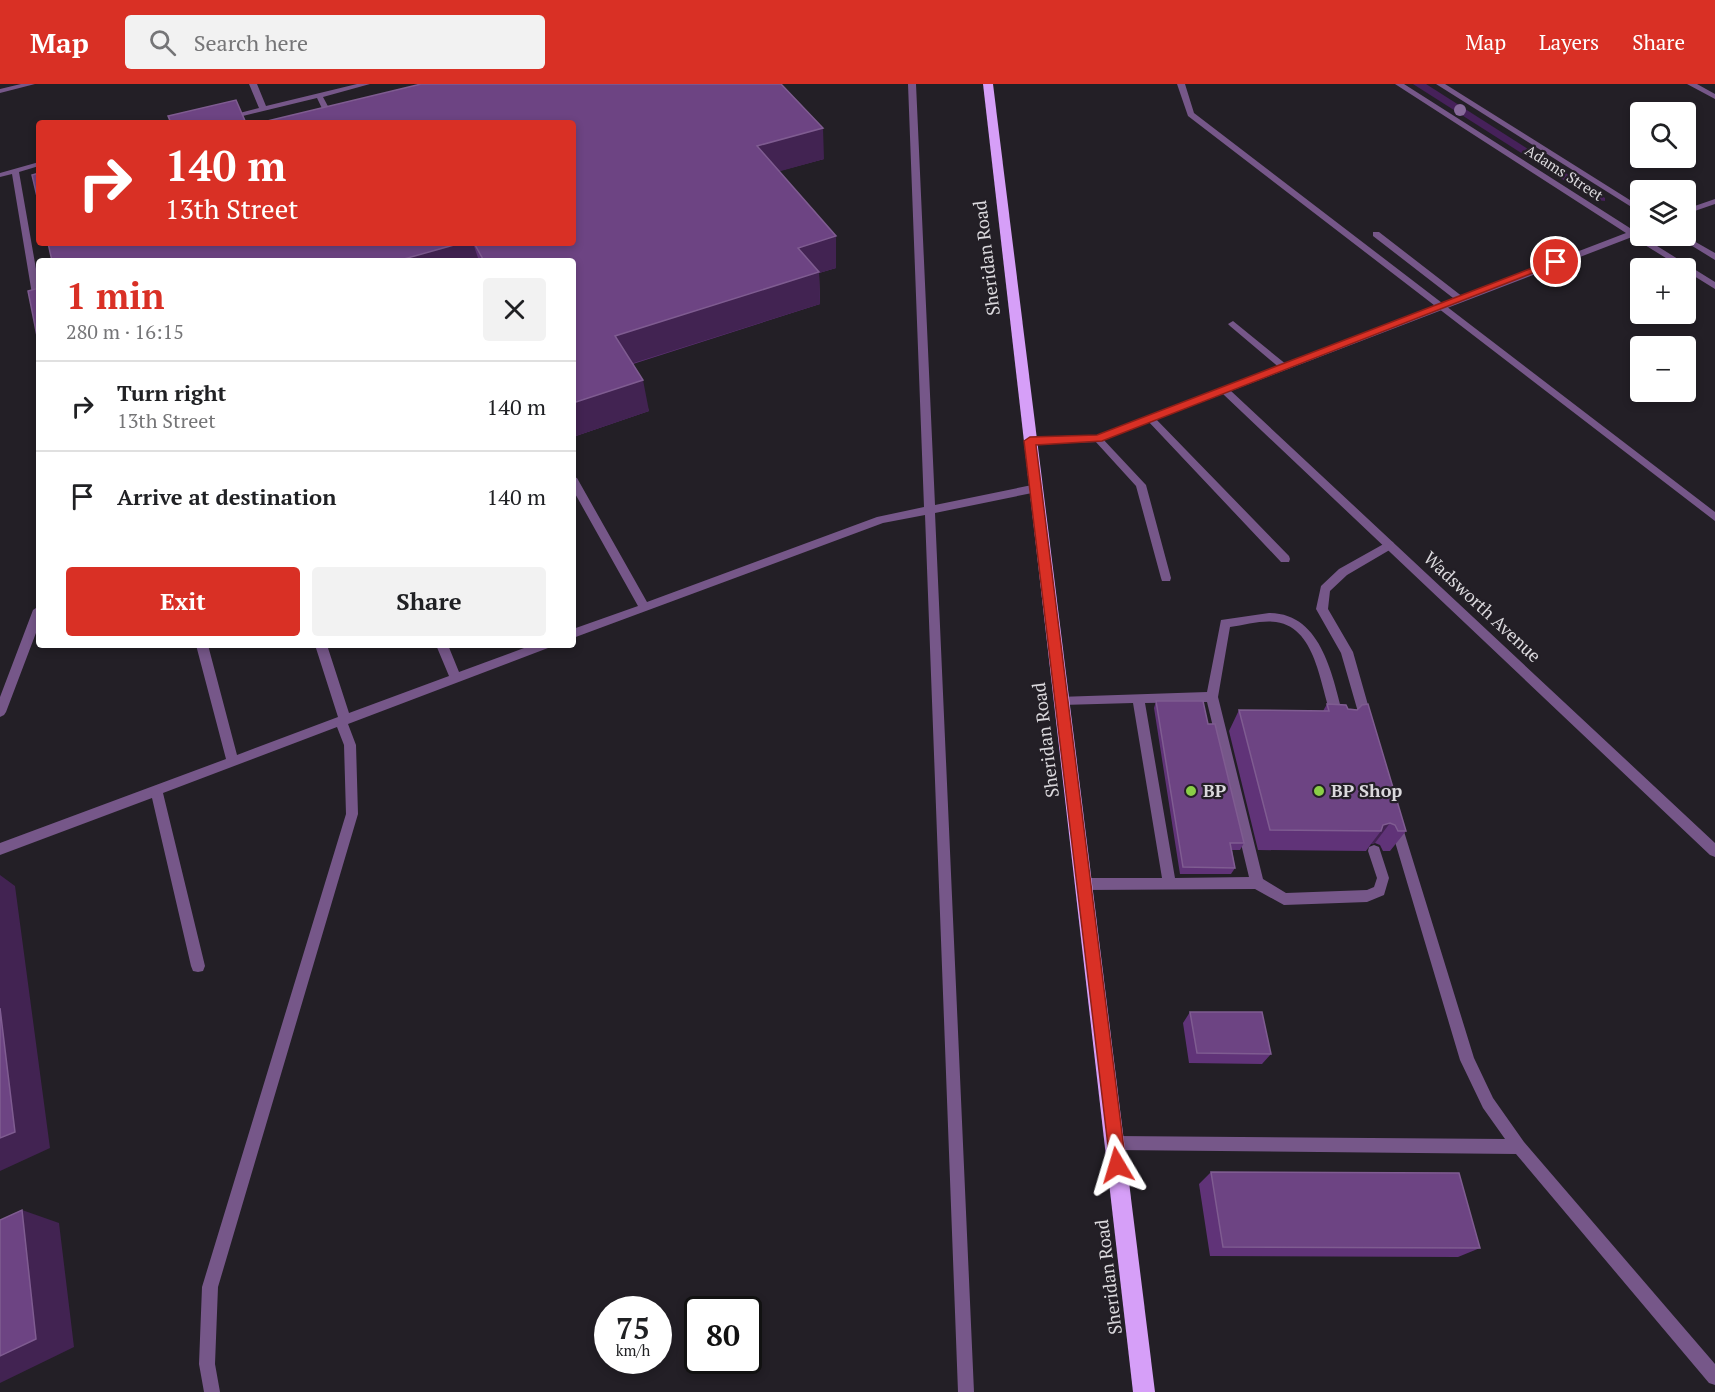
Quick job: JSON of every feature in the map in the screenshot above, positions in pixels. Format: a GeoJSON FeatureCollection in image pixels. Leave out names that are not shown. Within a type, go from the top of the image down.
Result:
{"type":"FeatureCollection","features":[{"type":"Feature","properties":{"kind":"highway","name":"Sheridan Road"},"geometry":{"type":"LineString","coordinates":[[988,84],[1144,1392]]}},
{"type":"Feature","properties":{"kind":"street"},"geometry":{"type":"LineString","coordinates":[[0,91],[31,84]]}},
{"type":"Feature","properties":{"kind":"street"},"geometry":{"type":"LineString","coordinates":[[253,84],[263,109]]}},
{"type":"Feature","properties":{"kind":"street"},"geometry":{"type":"LineString","coordinates":[[217,120],[366,84]]}},
{"type":"Feature","properties":{"kind":"street"},"geometry":{"type":"LineString","coordinates":[[912,84],[966,1392]]}},
{"type":"Feature","properties":{"kind":"street"},"geometry":{"type":"LineString","coordinates":[[1181,84],[1191,114],[1715,518]]}},
{"type":"Feature","properties":{"kind":"street","name":"Adams Street"},"geometry":{"type":"LineString","coordinates":[[1399,84],[1630,227]]}},
{"type":"Feature","properties":{"kind":"street","name":"Adams Street"},"geometry":{"type":"LineString","coordinates":[[1440,84],[1630,204]]}},
{"type":"Feature","properties":{"kind":"street"},"geometry":{"type":"LineString","coordinates":[[1691,84],[1715,97]]}},
{"type":"Feature","properties":{"kind":"street"},"geometry":{"type":"LineString","coordinates":[[319,95],[332,120]]}},
{"type":"Feature","properties":{"kind":"street"},"geometry":{"type":"LineString","coordinates":[[0,175],[36,165]]}},
{"type":"Feature","properties":{"kind":"street"},"geometry":{"type":"LineString","coordinates":[[15,171],[36,294]]}},
{"type":"Feature","properties":{"kind":"street"},"geometry":{"type":"LineString","coordinates":[[1696,208],[1715,201]]}},
{"type":"Feature","properties":{"kind":"street"},"geometry":{"type":"LineString","coordinates":[[1376,234],[1460,299]]}},
{"type":"Feature","properties":{"kind":"street"},"geometry":{"type":"LineString","coordinates":[[1030,441],[1098,439],[1630,234]]}},
{"type":"Feature","properties":{"kind":"street","name":"Adams Street"},"geometry":{"type":"LineString","coordinates":[[1658,246],[1715,286]]}},
{"type":"Feature","properties":{"kind":"street"},"geometry":{"type":"LineString","coordinates":[[1696,246],[1715,257]]}},
{"type":"Feature","properties":{"kind":"street"},"geometry":{"type":"LineString","coordinates":[[1233,324],[1284,367]]}},
{"type":"Feature","properties":{"kind":"street","name":"Wadsworth Avenue"},"geometry":{"type":"LineString","coordinates":[[1224,390],[1715,851]]}},
{"type":"Feature","properties":{"kind":"street"},"geometry":{"type":"LineString","coordinates":[[1150,418],[1285,559]]}},
{"type":"Feature","properties":{"kind":"street"},"geometry":{"type":"LineString","coordinates":[[1098,439],[1141,485],[1166,578]]}},
{"type":"Feature","properties":{"kind":"street"},"geometry":{"type":"LineString","coordinates":[[576,486],[644,607]]}},
{"type":"Feature","properties":{"kind":"street"},"geometry":{"type":"LineString","coordinates":[[576,633],[882,520],[1037,488]]}},
{"type":"Feature","properties":{"kind":"street"},"geometry":{"type":"LineString","coordinates":[[1370,732],[1347,652],[1322,609],[1325,589],[1343,572],[1389,545]]}},
{"type":"Feature","properties":{"kind":"street"},"geometry":{"type":"LineString","coordinates":[[0,712],[36,618]]}},
{"type":"Feature","properties":{"kind":"street"},"geometry":{"type":"LineString","coordinates":[[1257,883],[1212,697],[1225,623],[1279,618],[1300,628],[1318,648],[1340,726]]}},
{"type":"Feature","properties":{"kind":"street"},"geometry":{"type":"LineString","coordinates":[[203,648],[233,762]]}},
{"type":"Feature","properties":{"kind":"street"},"geometry":{"type":"LineString","coordinates":[[212,1392],[207,1364],[210,1287],[352,814],[350,745],[322,648]]}},
{"type":"Feature","properties":{"kind":"street"},"geometry":{"type":"LineString","coordinates":[[443,648],[456,678]]}},
{"type":"Feature","properties":{"kind":"street"},"geometry":{"type":"LineString","coordinates":[[0,849],[536,648]]}},
{"type":"Feature","properties":{"kind":"street"},"geometry":{"type":"LineString","coordinates":[[1062,700],[1212,697]]}},
{"type":"Feature","properties":{"kind":"street"},"geometry":{"type":"LineString","coordinates":[[1138,699],[1170,884]]}},
{"type":"Feature","properties":{"kind":"street"},"geometry":{"type":"LineString","coordinates":[[156,790],[198,966]]}},
{"type":"Feature","properties":{"kind":"street"},"geometry":{"type":"LineString","coordinates":[[1393,813],[1467,1060],[1488,1103],[1519,1147],[1715,1377]]}},
{"type":"Feature","properties":{"kind":"street"},"geometry":{"type":"LineString","coordinates":[[1084,884],[1257,883],[1284,900],[1367,896],[1379,891],[1383,878],[1374,850]]}},
{"type":"Feature","properties":{"kind":"street"},"geometry":{"type":"LineString","coordinates":[[1115,1143],[1519,1147]]}},
{"type":"Feature","properties":{"kind":"shaded area"},"geometry":{"type":"Polygon","coordinates":[[[1413,84],[1426,84],[1605,198],[1605,201],[1595,200],[1413,84]]]}},
{"type":"Feature","properties":{"kind":"building"},"geometry":{"type":"Polygon","coordinates":[[[421,84],[781,84],[823,128],[757,146],[836,236],[798,248],[819,272],[615,336],[643,380],[576,402],[576,258],[482,258],[476,246],[576,246],[576,120],[271,120],[421,84]]]}},
{"type":"Feature","properties":{"kind":"building"},"geometry":{"type":"Polygon","coordinates":[[[236,100],[245,120],[170,120],[168,116],[236,100]]]}},
{"type":"Feature","properties":{"kind":"building"},"geometry":{"type":"Polygon","coordinates":[[[36,174],[36,192],[32,175],[36,174]]]}},
{"type":"Feature","properties":{"kind":"building"},"geometry":{"type":"Polygon","coordinates":[[[49,246],[450,246],[408,258],[51,258],[49,246]]]}},
{"type":"Feature","properties":{"kind":"building"},"geometry":{"type":"Polygon","coordinates":[[[36,289],[36,331],[28,291],[36,289]]]}},
{"type":"Feature","properties":{"kind":"building","name":"BP"},"geometry":{"type":"Polygon","coordinates":[[[1156,701],[1203,701],[1208,724],[1215,724],[1244,843],[1230,843],[1235,868],[1183,867],[1156,701]]]}},
{"type":"Feature","properties":{"kind":"building","name":"BP Shop"},"geometry":{"type":"Polygon","coordinates":[[[1327,704],[1346,705],[1348,709],[1357,710],[1362,705],[1368,704],[1406,831],[1398,831],[1395,825],[1390,823],[1383,825],[1381,831],[1270,830],[1239,710],[1329,711],[1327,704]]]}},
{"type":"Feature","properties":{"kind":"building"},"geometry":{"type":"Polygon","coordinates":[[[0,1008],[15,1132],[0,1138],[0,1008]]]}},
{"type":"Feature","properties":{"kind":"building"},"geometry":{"type":"Polygon","coordinates":[[[1190,1012],[1262,1012],[1271,1054],[1197,1053],[1190,1012]]]}},
{"type":"Feature","properties":{"kind":"building"},"geometry":{"type":"Polygon","coordinates":[[[1211,1172],[1459,1173],[1480,1248],[1223,1247],[1211,1172]]]}},
{"type":"Feature","properties":{"kind":"building"},"geometry":{"type":"Polygon","coordinates":[[[22,1210],[36,1339],[0,1356],[0,1220],[22,1210]]]}},
{"type":"Feature","properties":{"kind":"place","name":"BP"},"geometry":{"type":"Point","coordinates":[1191,791]}},
{"type":"Feature","properties":{"kind":"place","name":"BP Shop"},"geometry":{"type":"Point","coordinates":[1319,791]}},
{"type":"Feature","properties":{"kind":"route"},"geometry":{"type":"LineString","coordinates":[[1117,1165],[1030,441],[1098,439],[1556,262]]}}]}
